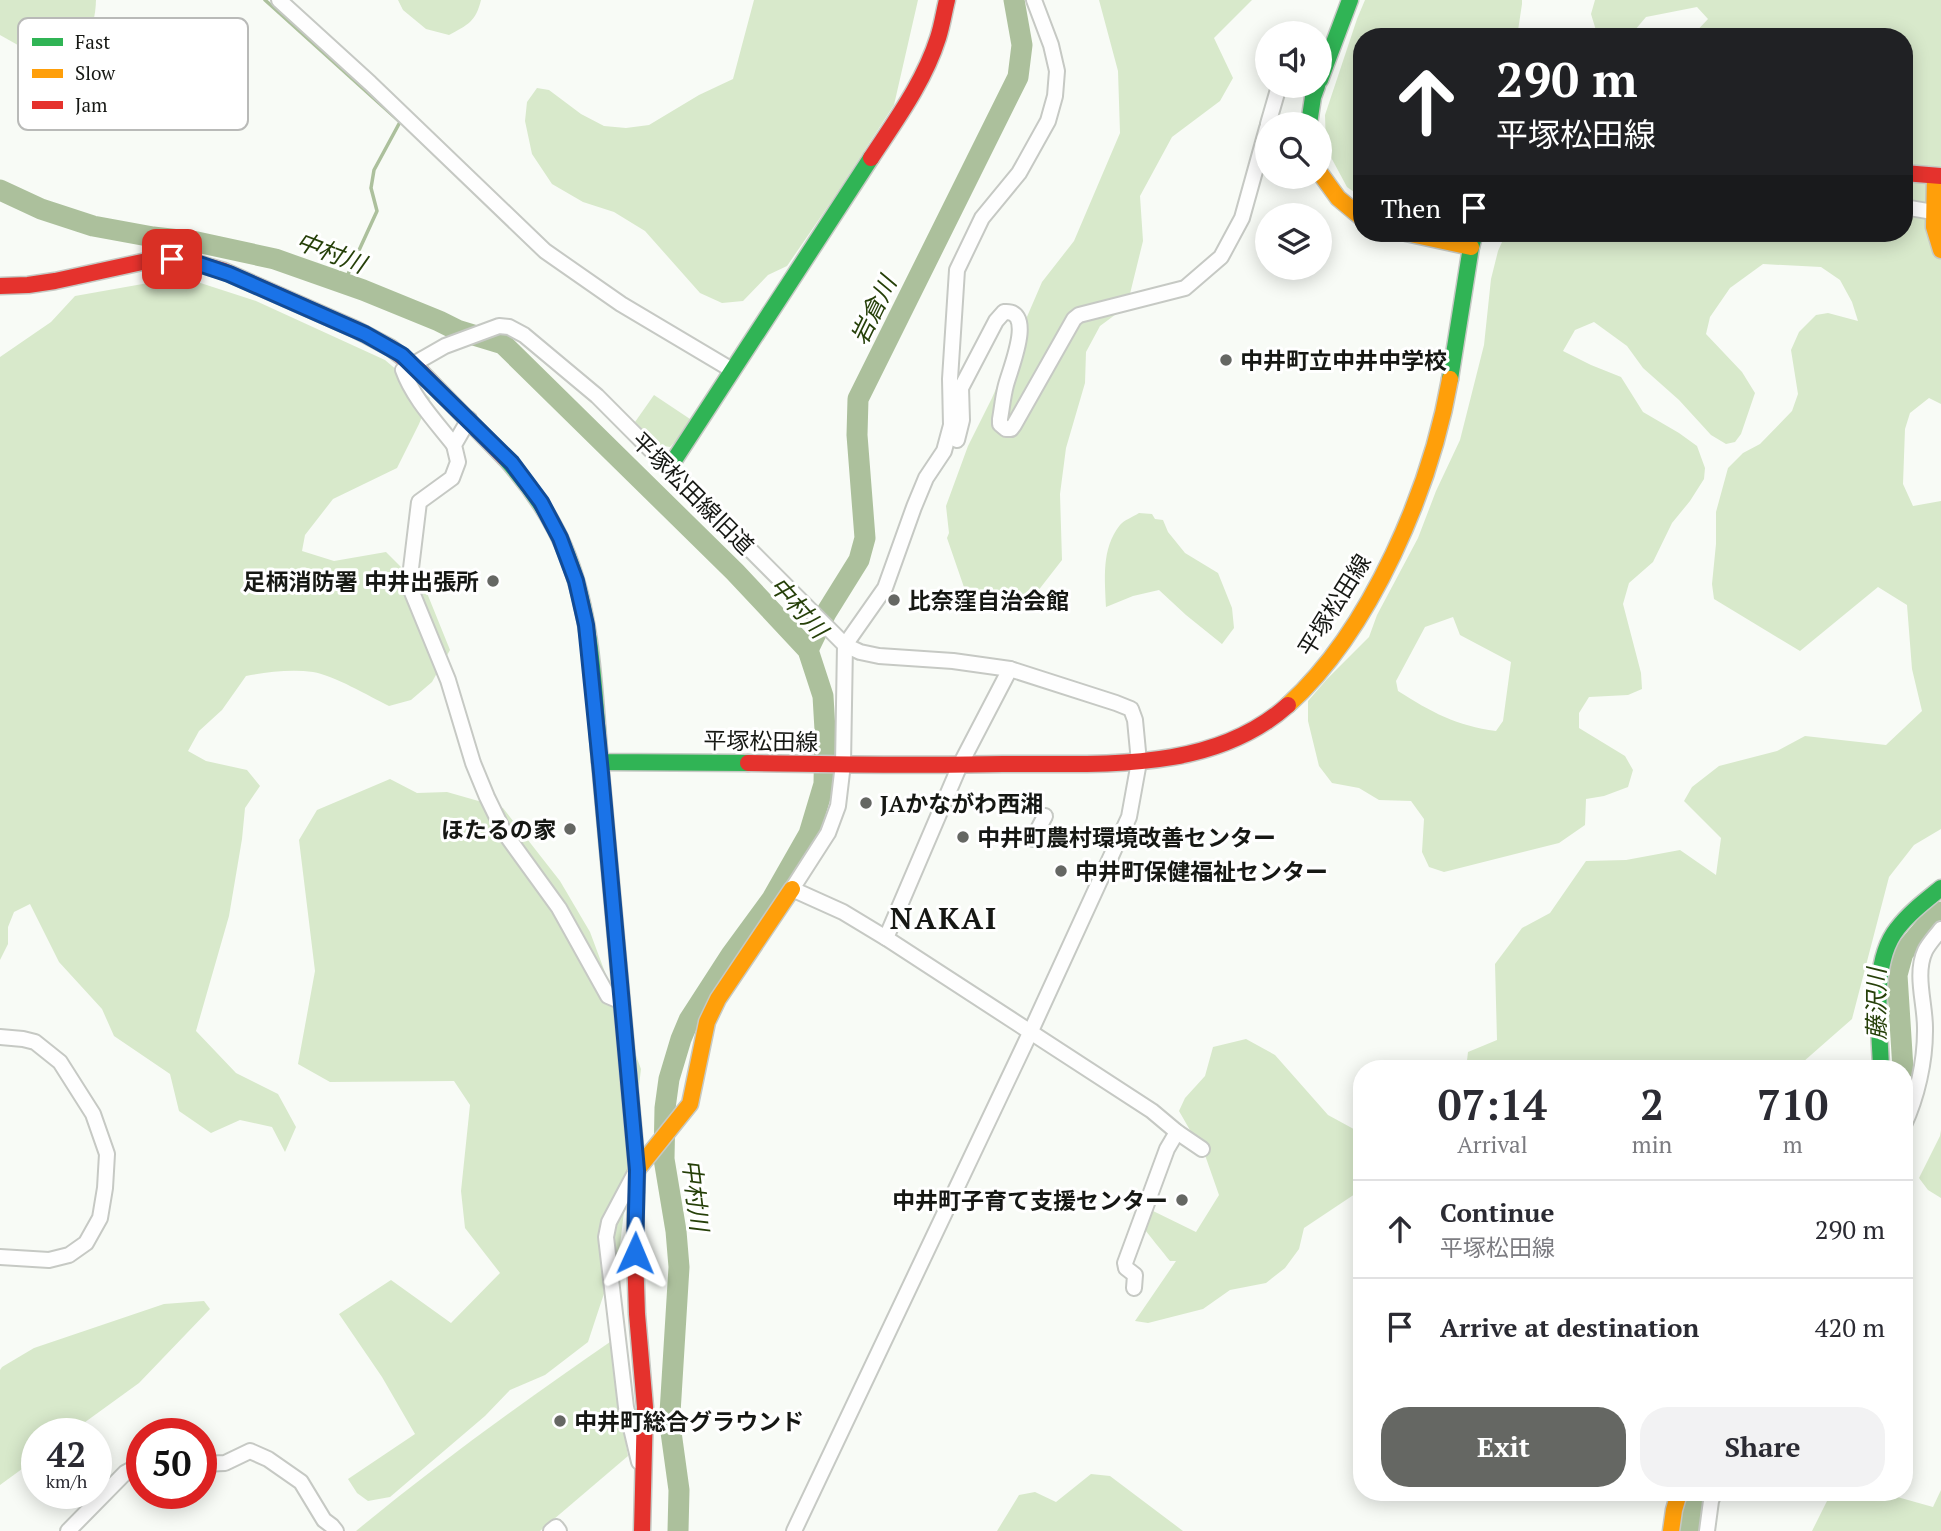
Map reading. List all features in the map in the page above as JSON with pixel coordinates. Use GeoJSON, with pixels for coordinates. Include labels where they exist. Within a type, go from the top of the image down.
{"type":"FeatureCollection","features":[{"type":"Feature","properties":{"kind":"main road"},"geometry":{"type":"LineString","coordinates":[[668,468],[906,106],[937,38],[947,0]]}},
{"type":"Feature","properties":{"kind":"main road"},"geometry":{"type":"LineString","coordinates":[[1332,40],[1350,0]]}},
{"type":"Feature","properties":{"kind":"main road"},"geometry":{"type":"LineString","coordinates":[[1913,174],[1938,176],[1933,212],[1934,228],[1941,250]]}},
{"type":"Feature","properties":{"kind":"main road"},"geometry":{"type":"LineString","coordinates":[[1328,189],[1353,212]]}},
{"type":"Feature","properties":{"kind":"main road","name":"平塚松田線"},"geometry":{"type":"LineString","coordinates":[[600,762],[960,765],[1139,762],[1168,759],[1198,750],[1244,734],[1264,723],[1298,696],[1341,643],[1394,550],[1435,443],[1447,393],[1473,242]]}},
{"type":"Feature","properties":{"kind":"main road"},"geometry":{"type":"LineString","coordinates":[[0,286],[55,282],[149,261],[172,259],[196,263],[229,274],[365,334],[402,355],[512,463],[541,502],[560,538],[576,581],[586,625],[637,1170],[637,1314],[645,1407],[642,1531]]}},
{"type":"Feature","properties":{"kind":"main road"},"geometry":{"type":"LineString","coordinates":[[1881,1060],[1879,984],[1882,956],[1895,931],[1941,887]]}},
{"type":"Feature","properties":{"kind":"main road"},"geometry":{"type":"LineString","coordinates":[[637,1170],[690,1104],[707,1022],[718,999],[792,889]]}},
{"type":"Feature","properties":{"kind":"main road"},"geometry":{"type":"LineString","coordinates":[[1671,1531],[1677,1501]]}},
{"type":"Feature","properties":{"kind":"street"},"geometry":{"type":"LineString","coordinates":[[279,0],[545,251],[621,304],[732,370]]}},
{"type":"Feature","properties":{"kind":"street"},"geometry":{"type":"LineString","coordinates":[[1034,0],[1057,71],[1055,96],[1048,121],[1019,173],[982,218],[957,270],[950,379],[951,425],[944,451],[922,488],[885,588],[845,645],[838,806],[828,833],[792,889],[843,912],[886,938],[1152,1111],[1202,1149]]}},
{"type":"Feature","properties":{"kind":"street"},"geometry":{"type":"LineString","coordinates":[[936,461],[943,464],[948,461],[955,446],[962,420],[961,387],[996,321],[1004,312],[1018,316],[1020,327],[1000,419],[1000,424],[1011,429],[1074,319],[1079,315],[1185,288],[1221,257],[1242,218],[1255,172]]}},
{"type":"Feature","properties":{"kind":"street"},"geometry":{"type":"LineString","coordinates":[[1913,209],[1933,212]]}},
{"type":"Feature","properties":{"kind":"street","name":"平塚松田線旧道"},"geometry":{"type":"LineString","coordinates":[[413,365],[451,344],[491,329],[505,326],[524,335],[597,396],[845,645],[879,656],[953,661],[1010,669],[1116,703],[1131,709],[1135,720],[1139,762]]}},
{"type":"Feature","properties":{"kind":"street"},"geometry":{"type":"LineString","coordinates":[[413,365],[403,370],[407,383],[454,445],[458,462],[452,478],[419,502],[409,585],[448,680],[473,763],[504,832],[559,908],[608,996],[622,1002]]}},
{"type":"Feature","properties":{"kind":"street"},"geometry":{"type":"LineString","coordinates":[[454,445],[469,419]]}},
{"type":"Feature","properties":{"kind":"street"},"geometry":{"type":"LineString","coordinates":[[886,938],[960,765],[1010,669]]}},
{"type":"Feature","properties":{"kind":"street"},"geometry":{"type":"LineString","coordinates":[[793,1531],[1030,1033],[1129,817],[1139,762]]}},
{"type":"Feature","properties":{"kind":"street"},"geometry":{"type":"LineString","coordinates":[[1033,839],[1045,816]]}},
{"type":"Feature","properties":{"kind":"street"},"geometry":{"type":"LineString","coordinates":[[1913,1104],[1926,1030],[1920,980],[1924,952],[1941,929]]}},
{"type":"Feature","properties":{"kind":"street"},"geometry":{"type":"LineString","coordinates":[[0,1037],[36,1042],[60,1062],[93,1114],[107,1154],[106,1188],[100,1218],[86,1243],[69,1255],[49,1260],[0,1256]]}},
{"type":"Feature","properties":{"kind":"street"},"geometry":{"type":"LineString","coordinates":[[1134,1289],[1135,1275],[1126,1268],[1125,1263],[1167,1149],[1177,1132]]}},
{"type":"Feature","properties":{"kind":"street"},"geometry":{"type":"LineString","coordinates":[[637,1170],[609,1222],[606,1237],[626,1407],[644,1484]]}},
{"type":"Feature","properties":{"kind":"street"},"geometry":{"type":"LineString","coordinates":[[626,1407],[632,1402],[636,1378],[643,1373]]}},
{"type":"Feature","properties":{"kind":"street"},"geometry":{"type":"LineString","coordinates":[[217,1463],[225,1463],[250,1451],[268,1459],[301,1482],[324,1520],[336,1531]]}},
{"type":"Feature","properties":{"kind":"street"},"geometry":{"type":"LineString","coordinates":[[68,1531],[126,1472]]}},
{"type":"Feature","properties":{"kind":"street"},"geometry":{"type":"LineString","coordinates":[[1707,1531],[1711,1501]]}},
{"type":"Feature","properties":{"kind":"street"},"geometry":{"type":"LineString","coordinates":[[551,1531],[556,1527],[559,1531]]}},
{"type":"Feature","properties":{"kind":"green space"},"geometry":{"type":"Polygon","coordinates":[[[0,0],[96,0],[94,18],[18,18],[18,45],[0,35],[0,0]]]}},
{"type":"Feature","properties":{"kind":"green space"},"geometry":{"type":"Polygon","coordinates":[[[398,0],[481,0],[477,13],[470,22],[449,35],[426,29],[403,10],[398,0]]]}},
{"type":"Feature","properties":{"kind":"green space"},"geometry":{"type":"Polygon","coordinates":[[[754,0],[918,0],[894,105],[787,266],[768,275],[743,301],[722,303],[700,293],[645,231],[614,212],[583,202],[552,184],[532,154],[525,121],[527,102],[537,88],[549,90],[581,114],[604,126],[626,128],[649,125],[699,95],[733,79],[754,0]]]}},
{"type":"Feature","properties":{"kind":"green space"},"geometry":{"type":"Polygon","coordinates":[[[1099,0],[1252,0],[1214,38],[1233,78],[1220,101],[1172,137],[1140,196],[1143,241],[1127,306],[1100,326],[1086,352],[1085,383],[1066,448],[1060,494],[1062,560],[1027,605],[967,596],[947,538],[949,533],[946,506],[968,446],[992,398],[1042,282],[1074,241],[1120,133],[1118,71],[1099,0]]]}},
{"type":"Feature","properties":{"kind":"green space"},"geometry":{"type":"Polygon","coordinates":[[[1365,0],[1522,0],[1518,28],[1354,28],[1365,0]]]}},
{"type":"Feature","properties":{"kind":"green space"},"geometry":{"type":"Polygon","coordinates":[[[1595,0],[1941,0],[1941,404],[1929,398],[1910,413],[1905,429],[1903,484],[1913,506],[1941,501],[1941,829],[1914,845],[1889,877],[1852,1019],[1805,1060],[1467,1060],[1468,1052],[1497,1040],[1495,964],[1522,928],[1550,913],[1586,861],[1626,860],[1680,850],[1716,875],[1721,838],[1684,801],[1692,787],[1719,766],[1777,751],[1805,736],[1886,745],[1922,711],[1912,669],[1907,605],[1878,587],[1800,651],[1714,599],[1712,584],[1716,512],[1728,468],[1743,453],[1760,444],[1792,411],[1798,394],[1791,350],[1799,332],[1816,315],[1828,313],[1858,321],[1852,302],[1840,280],[1821,267],[1763,264],[1730,288],[1710,317],[1706,334],[1742,372],[1755,393],[1741,434],[1735,442],[1726,444],[1711,435],[1679,400],[1643,368],[1627,346],[1594,322],[1575,330],[1563,351],[1621,377],[1643,412],[1697,446],[1705,468],[1704,479],[1672,523],[1653,562],[1629,583],[1623,604],[1641,673],[1642,689],[1628,695],[1589,697],[1579,713],[1579,728],[1625,756],[1633,770],[1628,787],[1586,799],[1585,825],[1559,843],[1444,872],[1429,867],[1422,852],[1424,819],[1411,801],[1379,800],[1359,788],[1332,783],[1319,766],[1308,721],[1308,701],[1369,637],[1377,615],[1418,538],[1460,440],[1484,345],[1491,279],[1502,242],[1913,242],[1913,28],[1700,28],[1708,19],[1697,7],[1646,17],[1637,28],[1595,28],[1591,14],[1595,0]],[[1453,617],[1425,627],[1396,681],[1398,691],[1445,717],[1469,726],[1496,731],[1503,721],[1511,662],[1460,635],[1453,617]]]}},
{"type":"Feature","properties":{"kind":"green space"},"geometry":{"type":"Polygon","coordinates":[[[1353,31],[1353,191],[1347,187],[1332,159],[1332,112],[1326,112],[1353,31]]]}},
{"type":"Feature","properties":{"kind":"green space"},"geometry":{"type":"Polygon","coordinates":[[[182,277],[256,301],[385,360],[430,398],[397,468],[333,499],[305,535],[302,551],[334,561],[386,552],[427,593],[450,650],[432,682],[411,700],[389,706],[341,681],[313,672],[279,671],[246,676],[222,710],[199,731],[188,751],[206,761],[247,770],[260,786],[245,808],[229,916],[196,1031],[236,1073],[278,1094],[296,1127],[285,1152],[272,1127],[240,1120],[211,1133],[179,1111],[170,1074],[114,1036],[102,1009],[59,962],[30,904],[14,912],[8,927],[8,944],[0,960],[0,357],[51,322],[75,296],[182,277]]]}},
{"type":"Feature","properties":{"kind":"green space"},"geometry":{"type":"Polygon","coordinates":[[[654,395],[690,419],[670,447],[657,445],[635,422],[654,395]]]}},
{"type":"Feature","properties":{"kind":"green space"},"geometry":{"type":"Polygon","coordinates":[[[1139,513],[1152,514],[1155,519],[1163,520],[1168,532],[1185,553],[1218,573],[1232,608],[1234,628],[1222,644],[1159,590],[1133,596],[1106,607],[1106,564],[1110,544],[1120,525],[1139,513]]]}},
{"type":"Feature","properties":{"kind":"green space"},"geometry":{"type":"Polygon","coordinates":[[[390,779],[417,793],[447,792],[503,808],[560,881],[590,932],[641,1069],[620,1245],[588,1342],[545,1375],[510,1390],[485,1416],[390,1497],[368,1501],[357,1493],[348,1479],[415,1434],[382,1377],[339,1314],[391,1280],[451,1323],[500,1273],[465,1228],[461,1191],[470,1105],[454,1081],[330,1082],[298,1064],[315,971],[299,840],[317,810],[390,779]]]}},
{"type":"Feature","properties":{"kind":"green space"},"geometry":{"type":"Polygon","coordinates":[[[1246,1039],[1275,1055],[1328,1115],[1353,1129],[1353,1195],[1304,1228],[1299,1249],[1285,1268],[1266,1283],[1230,1290],[1203,1309],[1148,1323],[1135,1321],[1176,1261],[1170,1261],[1143,1227],[1149,1209],[1196,1232],[1219,1195],[1206,1158],[1179,1111],[1185,1098],[1205,1076],[1213,1047],[1246,1039]]]}},
{"type":"Feature","properties":{"kind":"green space"},"geometry":{"type":"Polygon","coordinates":[[[1941,1130],[1941,1198],[1928,1190],[1919,1178],[1941,1130]]]}},
{"type":"Feature","properties":{"kind":"green space"},"geometry":{"type":"Polygon","coordinates":[[[204,1301],[210,1309],[139,1383],[91,1418],[21,1418],[21,1470],[0,1485],[2,1367],[34,1348],[164,1304],[204,1301]]]}},
{"type":"Feature","properties":{"kind":"green space","name":"中井町総合グラウンド"},"geometry":{"type":"Polygon","coordinates":[[[610,1342],[628,1456],[540,1531],[356,1531],[481,1434],[610,1342]]]}},
{"type":"Feature","properties":{"kind":"green space"},"geometry":{"type":"Polygon","coordinates":[[[1091,1474],[1110,1476],[1183,1531],[997,1531],[1019,1495],[1035,1492],[1056,1502],[1091,1474]]]}},
{"type":"Feature","properties":{"kind":"green space"},"geometry":{"type":"Polygon","coordinates":[[[1941,1490],[1941,1531],[1812,1531],[1827,1501],[1912,1501],[1933,1507],[1941,1490]]]}},
{"type":"Feature","properties":{"kind":"waterway"},"geometry":{"type":"LineString","coordinates":[[265,0],[400,122],[374,170],[371,188],[377,211],[344,283]]}},
{"type":"Feature","properties":{"kind":"waterway","name":"岩倉川"},"geometry":{"type":"LineString","coordinates":[[808,650],[826,613],[859,560],[865,538],[857,435],[858,399],[1018,77],[1022,45],[1014,0]]}},
{"type":"Feature","properties":{"kind":"waterway","name":"中村川"},"geometry":{"type":"LineString","coordinates":[[0,190],[41,209],[93,226],[197,242],[275,259],[363,290],[457,330],[503,344],[735,572],[808,650],[823,696],[825,730],[824,784],[809,834],[772,899],[731,955],[689,1020],[669,1079],[665,1108],[664,1159],[679,1267],[670,1413],[679,1490],[678,1531]]}},
{"type":"Feature","properties":{"kind":"waterway","name":"藤沢川"},"geometry":{"type":"LineString","coordinates":[[1902,1060],[1897,975],[1903,953],[1941,912]]}},
{"type":"Feature","properties":{"kind":"waterway","name":"藤沢川"},"geometry":{"type":"LineString","coordinates":[[1689,1531],[1695,1501]]}},
{"type":"Feature","properties":{"kind":"traffic: fast"},"geometry":{"type":"LineString","coordinates":[[1332,48],[1350,0]]}},
{"type":"Feature","properties":{"kind":"traffic: fast"},"geometry":{"type":"LineString","coordinates":[[1311,112],[1313,98]]}},
{"type":"Feature","properties":{"kind":"traffic: fast"},"geometry":{"type":"LineString","coordinates":[[669,468],[871,158]]}},
{"type":"Feature","properties":{"kind":"traffic: fast"},"geometry":{"type":"LineString","coordinates":[[1450,379],[1472,242]]}},
{"type":"Feature","properties":{"kind":"traffic: fast"},"geometry":{"type":"LineString","coordinates":[[505,458],[533,492],[549,517],[576,581],[588,632],[600,762],[748,763]]}},
{"type":"Feature","properties":{"kind":"traffic: fast"},"geometry":{"type":"LineString","coordinates":[[1881,1060],[1879,996],[1883,959],[1897,929],[1941,888]]}},
{"type":"Feature","properties":{"kind":"traffic: slow"},"geometry":{"type":"LineString","coordinates":[[1935,176],[1934,227],[1941,250]]}},
{"type":"Feature","properties":{"kind":"traffic: slow"},"geometry":{"type":"LineString","coordinates":[[1332,189],[1353,210]]}},
{"type":"Feature","properties":{"kind":"traffic: slow"},"geometry":{"type":"LineString","coordinates":[[1448,242],[1471,247]]}},
{"type":"Feature","properties":{"kind":"traffic: slow"},"geometry":{"type":"LineString","coordinates":[[1288,705],[1318,674],[1346,638],[1393,555],[1428,465],[1450,379]]}},
{"type":"Feature","properties":{"kind":"traffic: slow"},"geometry":{"type":"LineString","coordinates":[[600,762],[637,1170],[636,1192]]}},
{"type":"Feature","properties":{"kind":"traffic: slow"},"geometry":{"type":"LineString","coordinates":[[637,1170],[690,1104],[707,1022],[718,999],[792,889]]}},
{"type":"Feature","properties":{"kind":"traffic: slow"},"geometry":{"type":"LineString","coordinates":[[1671,1531],[1677,1501]]}},
{"type":"Feature","properties":{"kind":"traffic: jam"},"geometry":{"type":"LineString","coordinates":[[871,158],[925,70],[938,38],[947,0]]}},
{"type":"Feature","properties":{"kind":"traffic: jam"},"geometry":{"type":"LineString","coordinates":[[1913,174],[1941,176]]}},
{"type":"Feature","properties":{"kind":"traffic: jam"},"geometry":{"type":"LineString","coordinates":[[0,286],[55,281],[156,259],[189,261],[224,271],[355,329],[391,348],[420,371],[505,458]]}},
{"type":"Feature","properties":{"kind":"traffic: jam"},"geometry":{"type":"LineString","coordinates":[[748,763],[1077,764],[1153,760],[1189,754],[1224,743],[1258,727],[1288,705]]}},
{"type":"Feature","properties":{"kind":"traffic: jam"},"geometry":{"type":"LineString","coordinates":[[636,1192],[637,1314],[645,1407],[642,1531]]}},
{"type":"Feature","properties":{"kind":"place","name":"中井町立中井中学校"},"geometry":{"type":"Point","coordinates":[1226,360]}},
{"type":"Feature","properties":{"kind":"place","name":"足柄消防署 中井出張所"},"geometry":{"type":"Point","coordinates":[493,581]}},
{"type":"Feature","properties":{"kind":"place","name":"比奈窪自治会館"},"geometry":{"type":"Point","coordinates":[894,600]}},
{"type":"Feature","properties":{"kind":"place","name":"JAかながわ西湘"},"geometry":{"type":"Point","coordinates":[866,803]}},
{"type":"Feature","properties":{"kind":"place","name":"ほたるの家"},"geometry":{"type":"Point","coordinates":[570,829]}},
{"type":"Feature","properties":{"kind":"place","name":"中井町農村環境改善センター"},"geometry":{"type":"Point","coordinates":[963,837]}},
{"type":"Feature","properties":{"kind":"place","name":"中井町保健福祉センター"},"geometry":{"type":"Point","coordinates":[1061,871]}},
{"type":"Feature","properties":{"kind":"place","name":"中井町子育て支援センター"},"geometry":{"type":"Point","coordinates":[1182,1200]}},
{"type":"Feature","properties":{"kind":"place","name":"中井町総合グラウンド"},"geometry":{"type":"Point","coordinates":[560,1421]}},
{"type":"Feature","properties":{"kind":"district","name":"NAKAI"},"geometry":{"type":"Point","coordinates":[944,918]}},
{"type":"Feature","properties":{"kind":"route"},"geometry":{"type":"LineString","coordinates":[[172,259],[196,263],[229,274],[365,334],[402,355],[512,463],[541,502],[560,538],[576,581],[586,625],[637,1170],[635,1253]]}}]}
